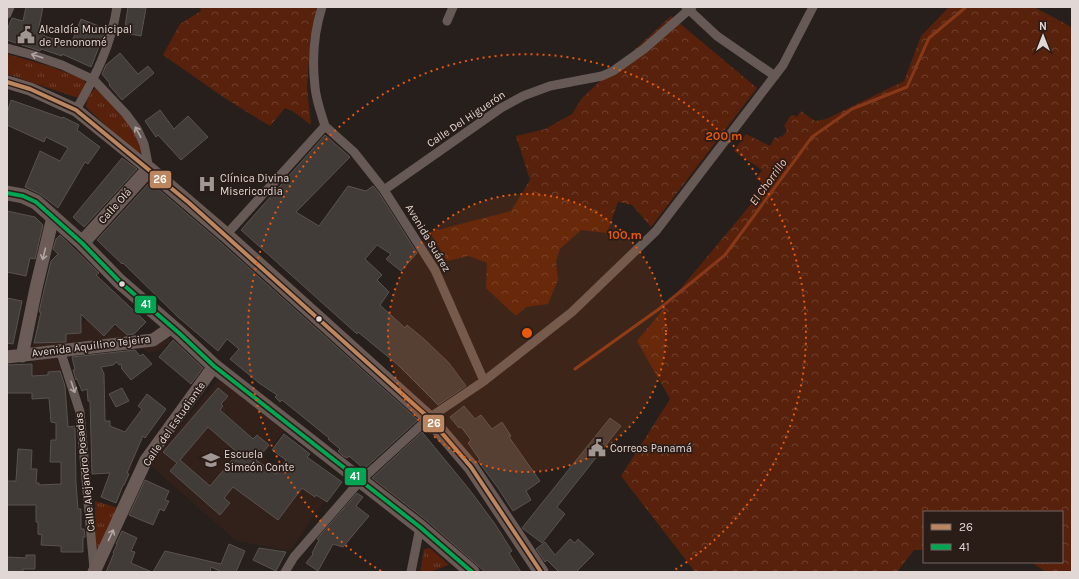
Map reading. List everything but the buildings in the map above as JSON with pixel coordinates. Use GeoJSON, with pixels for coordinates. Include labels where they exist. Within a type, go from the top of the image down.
{"type":"FeatureCollection","features":[{"type":"Feature","properties":{"kind":"main road"},"geometry":{"type":"LineString","coordinates":[[149,169],[226,235],[429,418],[471,467],[541,572]]}},
{"type":"Feature","properties":{"kind":"main road","name":"Calle Olá"},"geometry":{"type":"LineString","coordinates":[[82,242],[149,169]]}},
{"type":"Feature","properties":{"kind":"main road"},"geometry":{"type":"LineString","coordinates":[[7,193],[23,196],[36,202],[82,242],[119,281],[214,366],[420,527],[472,572]]}},
{"type":"Feature","properties":{"kind":"street"},"geometry":{"type":"LineString","coordinates":[[7,14],[10,7]]}},
{"type":"Feature","properties":{"kind":"street"},"geometry":{"type":"LineString","coordinates":[[76,110],[94,80],[106,51],[115,20],[117,7]]}},
{"type":"Feature","properties":{"kind":"street"},"geometry":{"type":"LineString","coordinates":[[226,235],[325,126],[315,88],[315,46],[317,21],[322,7]]}},
{"type":"Feature","properties":{"kind":"street"},"geometry":{"type":"LineString","coordinates":[[447,21],[453,7]]}},
{"type":"Feature","properties":{"kind":"street"},"geometry":{"type":"LineString","coordinates":[[285,572],[294,557],[360,481],[429,418],[484,380],[572,312],[656,231],[783,65],[813,7]]}},
{"type":"Feature","properties":{"kind":"street"},"geometry":{"type":"LineString","coordinates":[[689,8],[717,36],[775,76]]}},
{"type":"Feature","properties":{"kind":"street","name":"Calle Del Higuerón"},"geometry":{"type":"LineString","coordinates":[[384,190],[501,108],[524,96],[550,86],[602,76],[613,71],[644,49],[689,8]]}},
{"type":"Feature","properties":{"kind":"street"},"geometry":{"type":"LineString","coordinates":[[7,48],[62,64],[94,80],[126,114],[137,129],[144,144],[149,169]]}},
{"type":"Feature","properties":{"kind":"street"},"geometry":{"type":"LineString","coordinates":[[7,82],[30,89],[76,110],[149,169]]}},
{"type":"Feature","properties":{"kind":"street","name":"Avenida Suárez"},"geometry":{"type":"LineString","coordinates":[[325,126],[354,152],[384,190],[435,270],[484,380]]}},
{"type":"Feature","properties":{"kind":"street"},"geometry":{"type":"LineString","coordinates":[[22,356],[53,216]]}},
{"type":"Feature","properties":{"kind":"street","name":"Avenida Aquilino Tejeira"},"geometry":{"type":"LineString","coordinates":[[7,357],[153,340],[172,327]]}},
{"type":"Feature","properties":{"kind":"street","name":"Calle Alejandro Posadas"},"geometry":{"type":"LineString","coordinates":[[60,350],[80,412],[94,571]]}},
{"type":"Feature","properties":{"kind":"street","name":"Calle del Estudiante"},"geometry":{"type":"LineString","coordinates":[[94,571],[146,460],[214,366]]}},
{"type":"Feature","properties":{"kind":"street"},"geometry":{"type":"LineString","coordinates":[[411,572],[420,527]]}},
{"type":"Feature","properties":{"kind":"shaded area"},"geometry":{"type":"Polygon","coordinates":[[[86,319],[105,337],[115,326],[130,339],[148,336],[158,327],[171,340],[161,350],[148,353],[139,345],[61,356],[64,370],[33,375],[33,343],[66,342],[66,334],[82,333],[82,324],[86,319]]]}},
{"type":"Feature","properties":{"kind":"shaded area","name":"Escuela Simeón Conte"},"geometry":{"type":"Polygon","coordinates":[[[220,377],[284,431],[263,456],[324,502],[290,551],[236,541],[150,465],[220,377]]]}},
{"type":"Feature","properties":{"kind":"green space"},"geometry":{"type":"Polygon","coordinates":[[[200,7],[317,7],[310,41],[307,88],[311,125],[294,112],[285,108],[270,126],[226,99],[163,55],[180,24],[201,11],[200,7]]]}},
{"type":"Feature","properties":{"kind":"green space"},"geometry":{"type":"Polygon","coordinates":[[[949,7],[1034,7],[1072,28],[1072,572],[1046,572],[1032,563],[1063,563],[1063,511],[923,511],[923,550],[914,550],[897,572],[695,572],[621,476],[670,399],[637,341],[766,186],[756,179],[762,170],[734,151],[746,134],[770,146],[775,137],[778,139],[780,136],[782,137],[787,130],[784,126],[790,116],[793,115],[797,117],[801,111],[815,121],[826,119],[904,81],[921,36],[949,7]]]}},
{"type":"Feature","properties":{"kind":"green space"},"geometry":{"type":"Polygon","coordinates":[[[671,16],[757,88],[651,227],[632,205],[618,202],[607,233],[581,230],[560,249],[556,261],[558,280],[548,304],[526,307],[516,316],[486,288],[487,263],[469,256],[447,261],[430,232],[511,211],[530,180],[516,136],[545,129],[572,114],[582,98],[671,16]]]}},
{"type":"Feature","properties":{"kind":"green space"},"geometry":{"type":"Polygon","coordinates":[[[7,54],[49,66],[83,79],[86,84],[79,98],[7,74],[7,54]]]}},
{"type":"Feature","properties":{"kind":"green space"},"geometry":{"type":"Polygon","coordinates":[[[96,88],[135,130],[142,151],[140,153],[132,150],[86,107],[89,96],[96,88]]]}},
{"type":"Feature","properties":{"kind":"green space"},"geometry":{"type":"Polygon","coordinates":[[[95,501],[119,508],[95,564],[95,501]]]}},
{"type":"Feature","properties":{"kind":"green space"},"geometry":{"type":"Polygon","coordinates":[[[430,548],[449,565],[429,572],[420,572],[424,549],[430,548]]]}},
{"type":"Feature","properties":{"kind":"waterway","name":"El Chorrillo"},"geometry":{"type":"LineString","coordinates":[[575,369],[659,309],[725,255],[812,137],[852,109],[907,87],[929,38],[966,7]]}},
{"type":"Feature","properties":{"kind":"transit line","name":"26"},"geometry":{"type":"LineString","coordinates":[[7,82],[30,89],[76,110],[188,202],[429,418],[471,467],[541,572]]}},
{"type":"Feature","properties":{"kind":"transit line","name":"41"},"geometry":{"type":"LineString","coordinates":[[7,193],[23,196],[36,202],[82,243],[119,281],[179,333],[214,366],[420,527],[472,572]]}},
{"type":"Feature","properties":{"kind":"place","name":"Alcaldía Municipal de Penonomé"},"geometry":{"type":"Point","coordinates":[26,35]}},
{"type":"Feature","properties":{"kind":"place","name":"Clínica Divina Misericordia"},"geometry":{"type":"Point","coordinates":[207,184]}},
{"type":"Feature","properties":{"kind":"place","name":"Correos Panamá"},"geometry":{"type":"Point","coordinates":[597,448]}},
{"type":"Feature","properties":{"kind":"place","name":"Escuela Simeón Conte"},"geometry":{"type":"Point","coordinates":[211,460]}}]}
